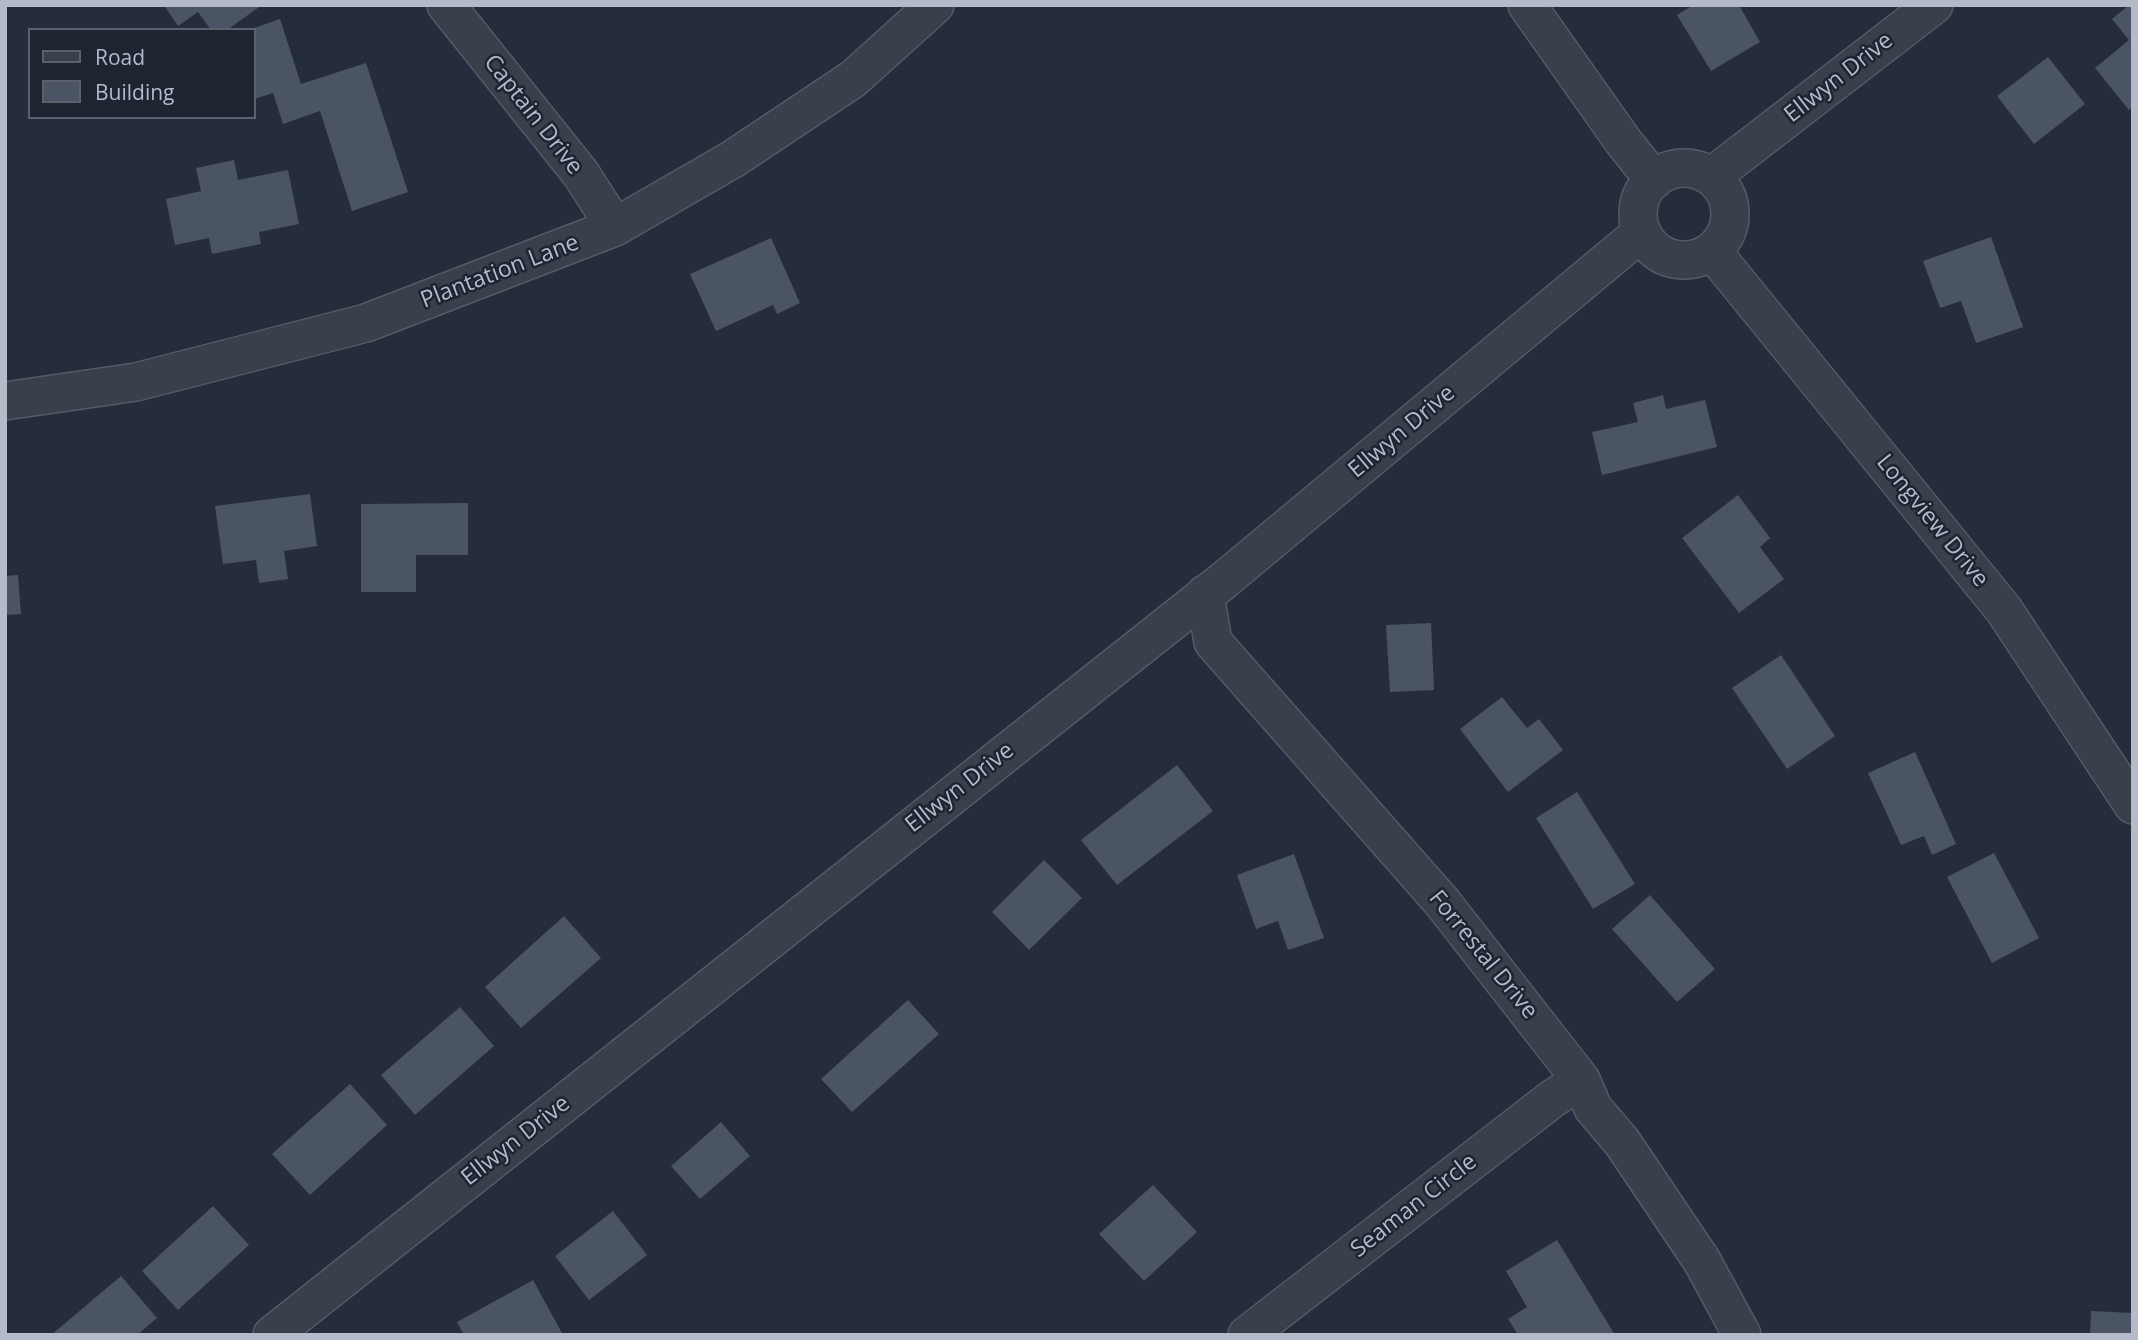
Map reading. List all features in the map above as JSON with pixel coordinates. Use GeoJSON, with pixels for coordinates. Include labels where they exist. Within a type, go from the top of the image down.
{"type":"FeatureCollection","features":[{"type":"Feature","properties":{"kind":"street","name":"Captain Drive"},"geometry":{"type":"LineString","coordinates":[[446,5],[582,174],[615,227]]}},
{"type":"Feature","properties":{"kind":"street","name":"Plantation Lane"},"geometry":{"type":"LineString","coordinates":[[5,401],[136,382],[366,323],[615,227],[733,159],[853,79],[935,5]]}},
{"type":"Feature","properties":{"kind":"street"},"geometry":{"type":"LineString","coordinates":[[1527,5],[1623,141],[1654,180]]}},
{"type":"Feature","properties":{"kind":"street","name":"Ellwyn Drive"},"geometry":{"type":"LineString","coordinates":[[1711,177],[1934,5]]}},
{"type":"Feature","properties":{"kind":"street"},"geometry":{"type":"LineString","coordinates":[[1684,168],[1698,170],[1711,177],[1722,188],[1729,201],[1727,232],[1712,251],[1693,260],[1678,260],[1663,255],[1651,246],[1642,232],[1639,203],[1646,189],[1668,171],[1684,168]]}},
{"type":"Feature","properties":{"kind":"street","name":"Ellwyn Drive"},"geometry":{"type":"LineString","coordinates":[[272,1335],[1205,594],[1642,232]]}},
{"type":"Feature","properties":{"kind":"street","name":"Longview Drive"},"geometry":{"type":"LineString","coordinates":[[1712,251],[2004,610],[2133,805]]}},
{"type":"Feature","properties":{"kind":"street","name":"Forrestal Drive"},"geometry":{"type":"LineString","coordinates":[[1205,594],[1213,642],[1442,902],[1581,1080],[1593,1108],[1622,1142],[1702,1261],[1742,1335]]}},
{"type":"Feature","properties":{"kind":"street","name":"Seaman Circle"},"geometry":{"type":"LineString","coordinates":[[1247,1335],[1552,1099],[1581,1080]]}},
{"type":"Feature","properties":{"kind":"building"},"geometry":{"type":"Polygon","coordinates":[[[164,5],[262,5],[230,28],[210,28],[198,12],[178,26],[164,5]]]}},
{"type":"Feature","properties":{"kind":"building"},"geometry":{"type":"Polygon","coordinates":[[[1693,5],[1739,5],[1760,42],[1711,71],[1677,15],[1693,5]]]}},
{"type":"Feature","properties":{"kind":"building"},"geometry":{"type":"Polygon","coordinates":[[[2129,5],[2133,5],[2133,107],[2129,110],[2095,68],[2129,40],[2112,19],[2129,5]]]}},
{"type":"Feature","properties":{"kind":"building"},"geometry":{"type":"Polygon","coordinates":[[[280,19],[301,84],[366,63],[408,192],[352,211],[320,111],[283,124],[273,93],[256,98],[254,28],[280,19]]]}},
{"type":"Feature","properties":{"kind":"building"},"geometry":{"type":"Polygon","coordinates":[[[2048,57],[2085,104],[2034,144],[1997,96],[2048,57]]]}},
{"type":"Feature","properties":{"kind":"building"},"geometry":{"type":"Polygon","coordinates":[[[234,160],[238,180],[288,170],[299,224],[259,232],[261,244],[212,254],[209,238],[175,245],[166,199],[201,191],[196,168],[234,160]]]}},
{"type":"Feature","properties":{"kind":"building"},"geometry":{"type":"Polygon","coordinates":[[[1991,237],[2023,327],[1976,343],[1961,301],[1940,308],[1923,261],[1991,237]]]}},
{"type":"Feature","properties":{"kind":"building"},"geometry":{"type":"Polygon","coordinates":[[[771,238],[800,303],[777,314],[773,305],[716,331],[690,274],[771,238]]]}},
{"type":"Feature","properties":{"kind":"building"},"geometry":{"type":"Polygon","coordinates":[[[1663,395],[1666,409],[1705,400],[1717,447],[1602,475],[1592,432],[1638,422],[1633,403],[1663,395]]]}},
{"type":"Feature","properties":{"kind":"building"},"geometry":{"type":"Polygon","coordinates":[[[310,494],[317,546],[284,551],[288,579],[259,583],[256,560],[223,564],[215,506],[310,494]]]}},
{"type":"Feature","properties":{"kind":"building"},"geometry":{"type":"Polygon","coordinates":[[[1738,495],[1770,538],[1760,547],[1784,579],[1739,613],[1682,538],[1738,495]]]}},
{"type":"Feature","properties":{"kind":"building"},"geometry":{"type":"Polygon","coordinates":[[[468,503],[468,555],[416,555],[416,592],[361,592],[361,504],[468,503]]]}},
{"type":"Feature","properties":{"kind":"building"},"geometry":{"type":"Polygon","coordinates":[[[18,575],[21,614],[5,615],[5,576],[18,575]]]}},
{"type":"Feature","properties":{"kind":"building"},"geometry":{"type":"Polygon","coordinates":[[[1431,623],[1434,690],[1390,692],[1386,625],[1431,623]]]}},
{"type":"Feature","properties":{"kind":"building"},"geometry":{"type":"Polygon","coordinates":[[[1781,655],[1835,736],[1787,769],[1732,688],[1781,655]]]}},
{"type":"Feature","properties":{"kind":"building"},"geometry":{"type":"Polygon","coordinates":[[[1502,697],[1527,728],[1539,719],[1563,750],[1508,792],[1460,729],[1502,697]]]}},
{"type":"Feature","properties":{"kind":"building"},"geometry":{"type":"Polygon","coordinates":[[[1915,752],[1956,844],[1932,855],[1924,836],[1901,845],[1868,773],[1915,752]]]}},
{"type":"Feature","properties":{"kind":"building"},"geometry":{"type":"Polygon","coordinates":[[[1177,765],[1213,811],[1117,885],[1081,840],[1177,765]]]}},
{"type":"Feature","properties":{"kind":"building"},"geometry":{"type":"Polygon","coordinates":[[[1577,792],[1635,884],[1593,909],[1536,818],[1577,792]]]}},
{"type":"Feature","properties":{"kind":"building"},"geometry":{"type":"Polygon","coordinates":[[[1994,853],[2039,938],[1992,963],[1947,877],[1994,853]]]}},
{"type":"Feature","properties":{"kind":"building"},"geometry":{"type":"Polygon","coordinates":[[[1294,854],[1324,938],[1288,950],[1278,921],[1256,929],[1237,875],[1294,854]]]}},
{"type":"Feature","properties":{"kind":"building"},"geometry":{"type":"Polygon","coordinates":[[[1044,860],[1082,898],[1029,950],[992,912],[1044,860]]]}},
{"type":"Feature","properties":{"kind":"building"},"geometry":{"type":"Polygon","coordinates":[[[1650,895],[1715,969],[1677,1002],[1612,929],[1650,895]]]}},
{"type":"Feature","properties":{"kind":"building"},"geometry":{"type":"Polygon","coordinates":[[[564,916],[601,958],[521,1028],[485,987],[564,916]]]}},
{"type":"Feature","properties":{"kind":"building"},"geometry":{"type":"Polygon","coordinates":[[[908,1000],[939,1034],[852,1112],[821,1079],[908,1000]]]}},
{"type":"Feature","properties":{"kind":"building"},"geometry":{"type":"Polygon","coordinates":[[[460,1007],[494,1046],[415,1115],[381,1075],[460,1007]]]}},
{"type":"Feature","properties":{"kind":"building"},"geometry":{"type":"Polygon","coordinates":[[[350,1084],[387,1125],[310,1195],[272,1154],[350,1084]]]}},
{"type":"Feature","properties":{"kind":"building"},"geometry":{"type":"Polygon","coordinates":[[[721,1122],[750,1156],[700,1199],[671,1166],[721,1122]]]}},
{"type":"Feature","properties":{"kind":"building"},"geometry":{"type":"Polygon","coordinates":[[[1153,1185],[1197,1232],[1144,1281],[1099,1234],[1153,1185]]]}},
{"type":"Feature","properties":{"kind":"building"},"geometry":{"type":"Polygon","coordinates":[[[213,1206],[249,1245],[178,1310],[142,1271],[213,1206]]]}},
{"type":"Feature","properties":{"kind":"building"},"geometry":{"type":"Polygon","coordinates":[[[613,1211],[647,1255],[589,1300],[555,1256],[613,1211]]]}},
{"type":"Feature","properties":{"kind":"building"},"geometry":{"type":"Polygon","coordinates":[[[1557,1240],[1615,1335],[1518,1335],[1508,1319],[1527,1307],[1506,1271],[1557,1240]]]}},
{"type":"Feature","properties":{"kind":"building"},"geometry":{"type":"Polygon","coordinates":[[[121,1276],[157,1318],[137,1335],[51,1335],[121,1276]]]}},
{"type":"Feature","properties":{"kind":"building"},"geometry":{"type":"Polygon","coordinates":[[[533,1280],[563,1335],[464,1335],[457,1322],[533,1280]]]}},
{"type":"Feature","properties":{"kind":"building"},"geometry":{"type":"Polygon","coordinates":[[[2091,1311],[2133,1313],[2133,1335],[2090,1335],[2091,1311]]]}}]}
